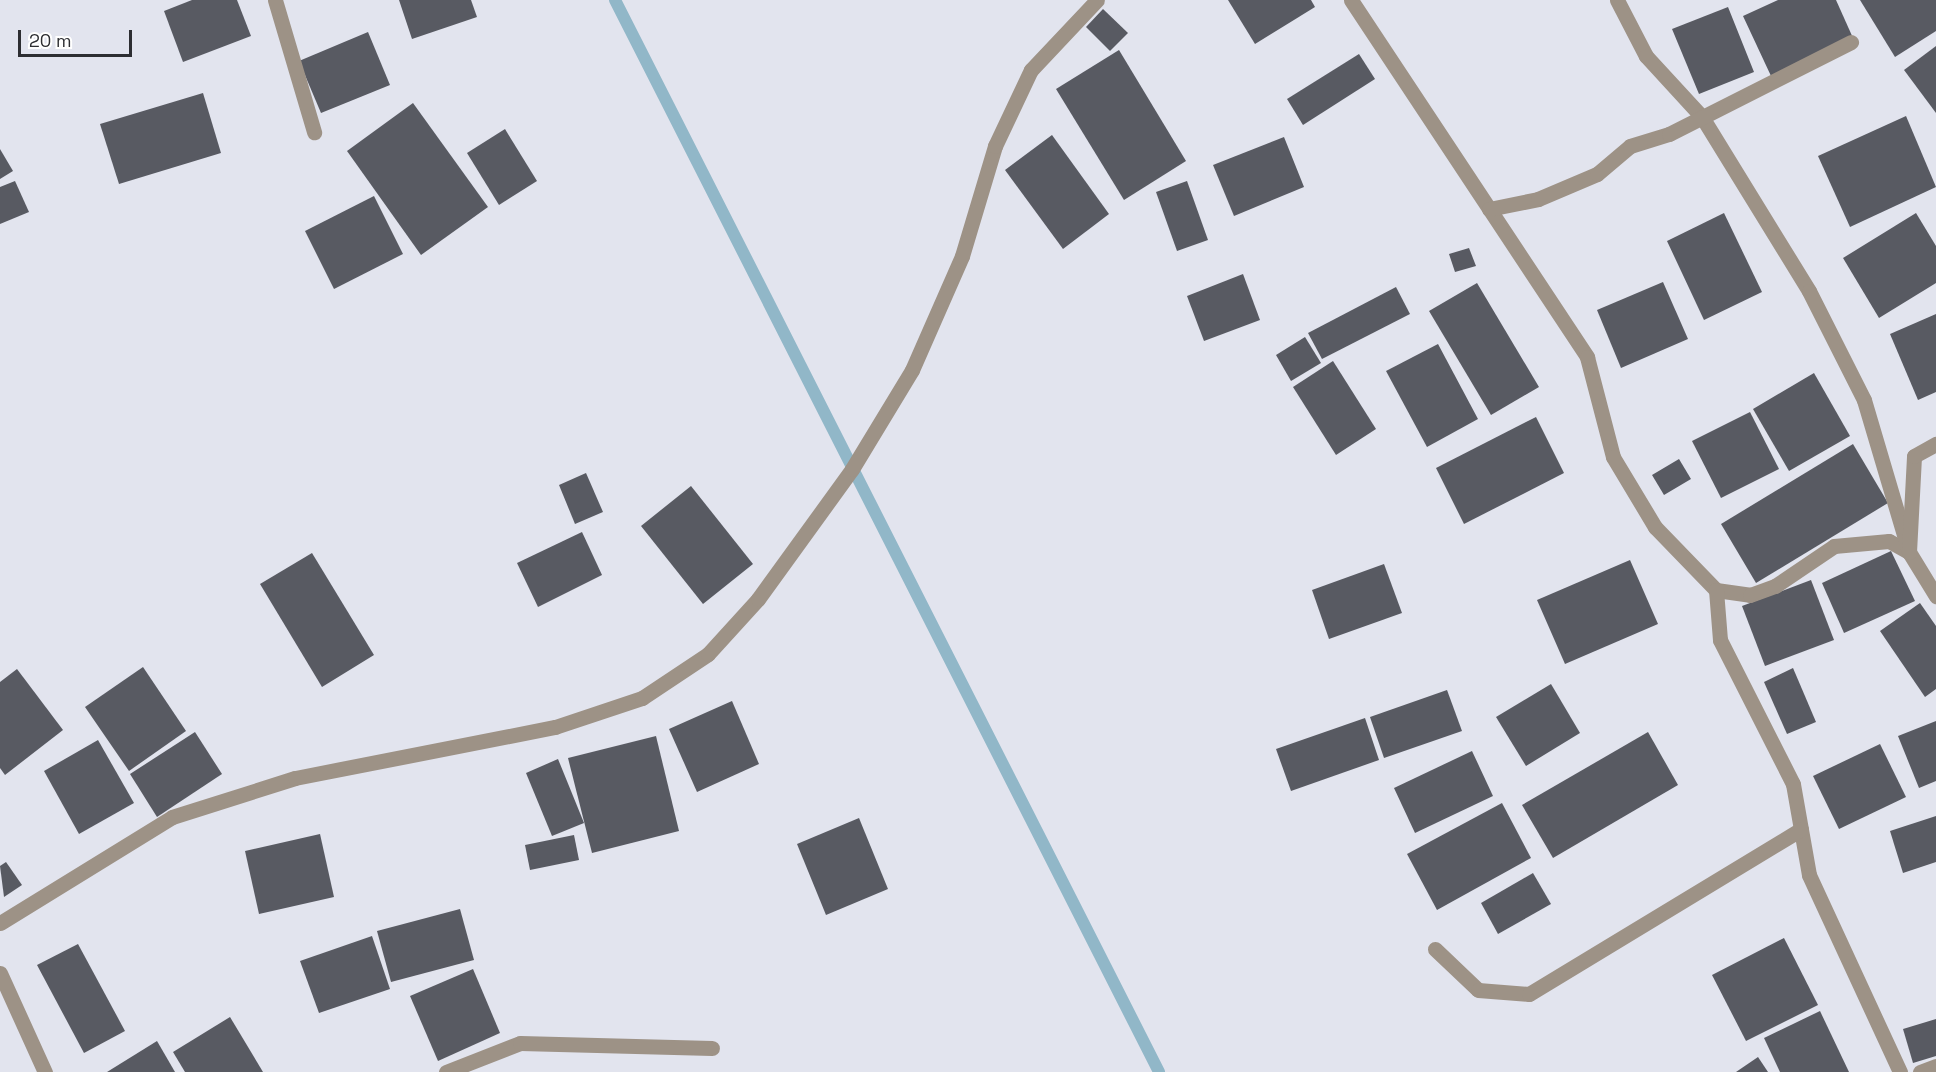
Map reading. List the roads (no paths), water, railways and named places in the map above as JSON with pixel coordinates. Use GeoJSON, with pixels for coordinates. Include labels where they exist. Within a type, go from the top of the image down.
{"type":"FeatureCollection","features":[{"type":"Feature","properties":{"kind":"street"},"geometry":{"type":"LineString","coordinates":[[275,0],[314,132]]}},
{"type":"Feature","properties":{"kind":"street"},"geometry":{"type":"LineString","coordinates":[[0,923],[172,817],[295,778],[555,727],[642,698],[708,654],[758,599],[852,469],[912,370],[962,256],[995,146],[1031,70],[1097,0]]}},
{"type":"Feature","properties":{"kind":"street"},"geometry":{"type":"LineString","coordinates":[[1351,0],[1587,357],[1612,457],[1655,527],[1716,590],[1750,594],[1774,586],[1834,546],[1889,541],[1909,552]]}},
{"type":"Feature","properties":{"kind":"street"},"geometry":{"type":"LineString","coordinates":[[1617,0],[1646,56],[1702,117],[1809,291],[1864,400],[1909,552],[1936,596]]}},
{"type":"Feature","properties":{"kind":"street"},"geometry":{"type":"LineString","coordinates":[[1489,209],[1538,199],[1597,174],[1630,146],[1702,117],[1851,42]]}},
{"type":"Feature","properties":{"kind":"street"},"geometry":{"type":"LineString","coordinates":[[1909,552],[1914,456],[1936,444]]}},
{"type":"Feature","properties":{"kind":"street"},"geometry":{"type":"LineString","coordinates":[[1716,590],[1720,640],[1793,784],[1809,875],[1899,1072]]}},
{"type":"Feature","properties":{"kind":"street"},"geometry":{"type":"LineString","coordinates":[[1435,949],[1478,990],[1529,994],[1801,829]]}},
{"type":"Feature","properties":{"kind":"street"},"geometry":{"type":"LineString","coordinates":[[0,973],[45,1072]]}},
{"type":"Feature","properties":{"kind":"street"},"geometry":{"type":"LineString","coordinates":[[447,1072],[520,1043],[712,1048]]}},
{"type":"Feature","properties":{"kind":"street"},"geometry":{"type":"LineString","coordinates":[[1920,1072],[1936,1066]]}},
{"type":"Feature","properties":{"kind":"waterway"},"geometry":{"type":"LineString","coordinates":[[615,0],[1159,1072]]}}]}
